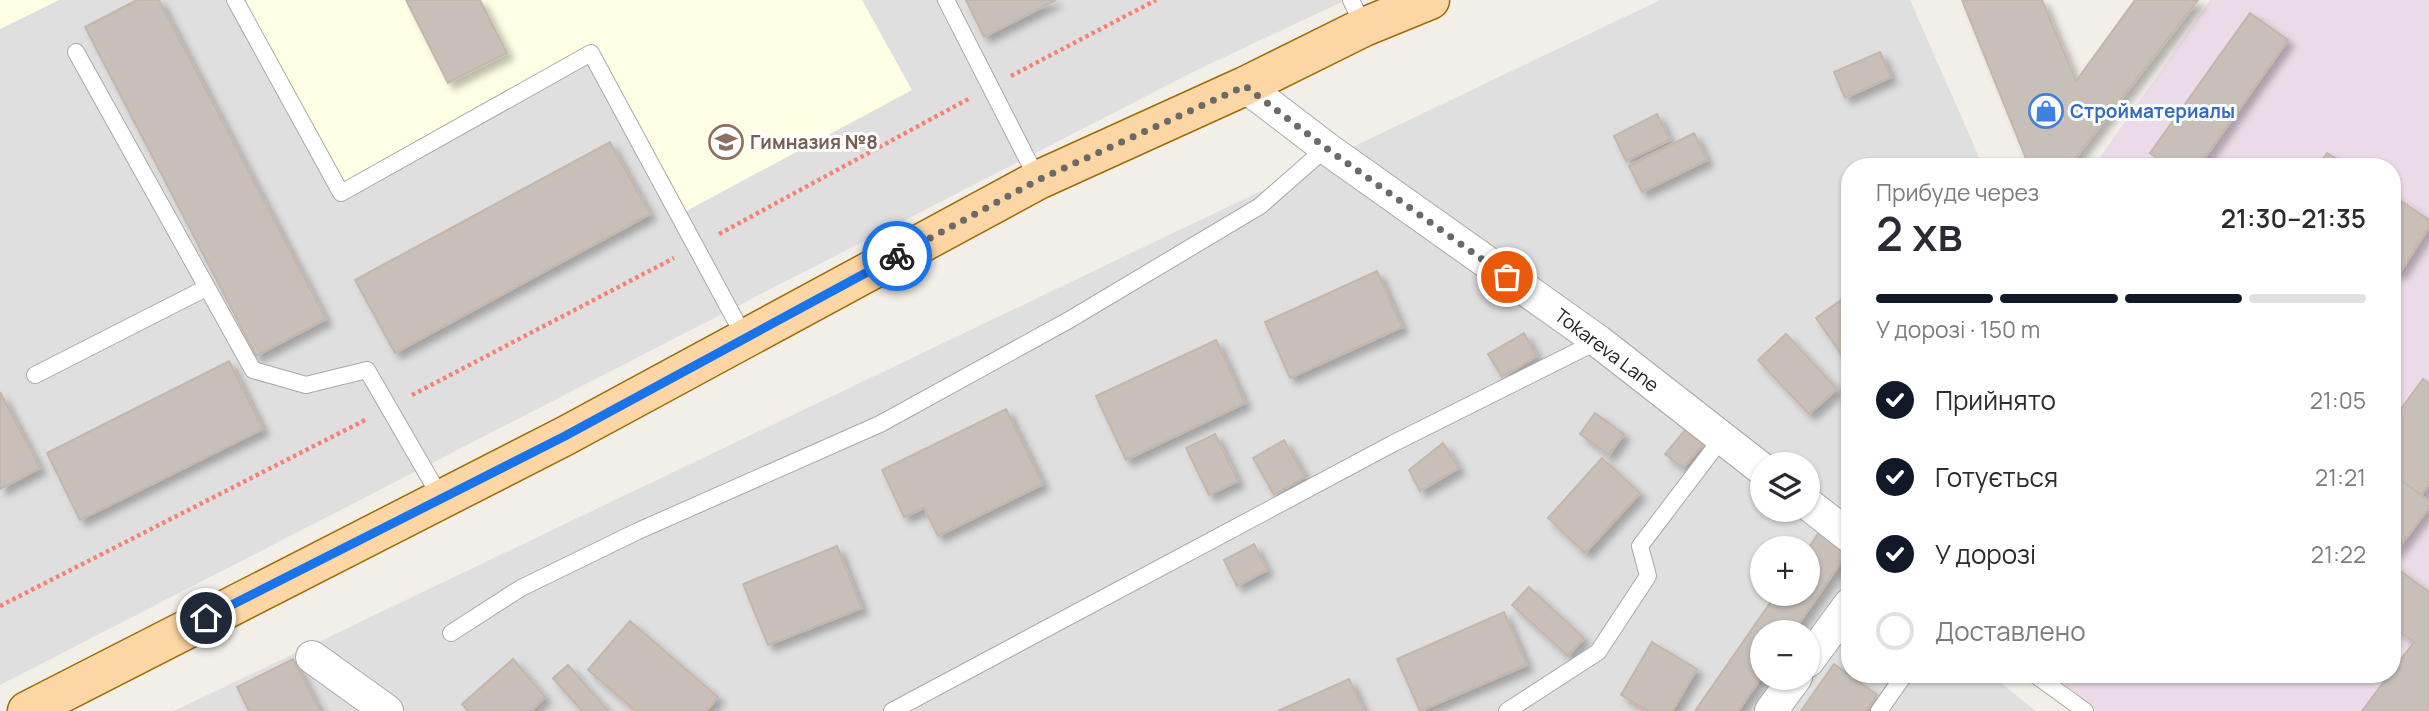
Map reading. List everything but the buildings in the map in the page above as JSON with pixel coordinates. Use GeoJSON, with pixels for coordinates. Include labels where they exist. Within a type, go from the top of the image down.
{"type":"FeatureCollection","features":[{"type":"Feature","properties":{"kind":"main road"},"geometry":{"type":"LineString","coordinates":[[27,711],[441,498],[1038,180],[1245,86],[1358,13],[1430,0]]}},
{"type":"Feature","properties":{"kind":"street","name":"Tokareva Lane"},"geometry":{"type":"LineString","coordinates":[[1245,86],[1326,148],[1598,341],[1750,460]]}},
{"type":"Feature","properties":{"kind":"street"},"geometry":{"type":"LineString","coordinates":[[1820,513],[1841,530]]}},
{"type":"Feature","properties":{"kind":"street"},"geometry":{"type":"LineString","coordinates":[[1820,645],[1841,616]]}},
{"type":"Feature","properties":{"kind":"street"},"geometry":{"type":"LineString","coordinates":[[312,657],[387,711]]}},
{"type":"Feature","properties":{"kind":"street"},"geometry":{"type":"LineString","coordinates":[[1771,711],[1786,690]]}},
{"type":"Feature","properties":{"kind":"lane"},"geometry":{"type":"LineString","coordinates":[[235,0],[341,193],[591,52],[745,338]]}},
{"type":"Feature","properties":{"kind":"lane"},"geometry":{"type":"LineString","coordinates":[[946,0],[1038,180]]}},
{"type":"Feature","properties":{"kind":"lane"},"geometry":{"type":"LineString","coordinates":[[76,52],[253,370],[306,385],[367,370],[441,498]]}},
{"type":"Feature","properties":{"kind":"lane"},"geometry":{"type":"LineString","coordinates":[[450,632],[521,588],[638,531],[880,424],[1033,340],[1260,206],[1326,148]]}},
{"type":"Feature","properties":{"kind":"lane"},"geometry":{"type":"LineString","coordinates":[[35,375],[206,288]]}},
{"type":"Feature","properties":{"kind":"lane"},"geometry":{"type":"LineString","coordinates":[[892,711],[1392,444],[1598,341]]}},
{"type":"Feature","properties":{"kind":"lane"},"geometry":{"type":"LineString","coordinates":[[1507,711],[1598,652],[1648,576],[1640,546],[1722,438]]}},
{"type":"Feature","properties":{"kind":"lane"},"geometry":{"type":"LineString","coordinates":[[1879,711],[1899,683]]}},
{"type":"Feature","properties":{"kind":"lane"},"geometry":{"type":"LineString","coordinates":[[2046,683],[2085,711]]}},
{"type":"Feature","properties":{"kind":"path"},"geometry":{"type":"LineString","coordinates":[[0,607],[389,408],[1156,0]]}},
{"type":"Feature","properties":{"kind":"shaded area"},"geometry":{"type":"Polygon","coordinates":[[[0,0],[1346,0],[1197,70],[0,685],[0,0]]]}},
{"type":"Feature","properties":{"kind":"shaded area"},"geometry":{"type":"Polygon","coordinates":[[[0,0],[59,0],[0,29],[0,0]]]}},
{"type":"Feature","properties":{"kind":"shaded area","name":"Гимназия №8"},"geometry":{"type":"Polygon","coordinates":[[[235,0],[862,0],[912,90],[675,217],[591,53],[341,193],[235,0]]]}},
{"type":"Feature","properties":{"kind":"shaded area"},"geometry":{"type":"Polygon","coordinates":[[[1660,0],[1910,0],[1979,158],[1841,158],[1841,683],[2001,683],[2036,711],[174,711],[1660,0]]]}},
{"type":"Feature","properties":{"kind":"shaded area"},"geometry":{"type":"Polygon","coordinates":[[[2210,0],[2429,0],[2429,711],[2097,711],[2064,683],[2401,683],[2401,158],[2100,158],[2210,0]]]}},
{"type":"Feature","properties":{"kind":"way so far"},"geometry":{"type":"LineString","coordinates":[[897,256],[1038,180],[1245,86],[1326,148],[1507,277]]}},
{"type":"Feature","properties":{"kind":"place","name":"Стройматериалы"},"geometry":{"type":"Point","coordinates":[2046,111]}},
{"type":"Feature","properties":{"kind":"place","name":"Гимназия №8"},"geometry":{"type":"Point","coordinates":[726,142]}},
{"type":"Feature","properties":{"kind":"route"},"geometry":{"type":"LineString","coordinates":[[206,618],[565,436],[897,256]]}}]}
